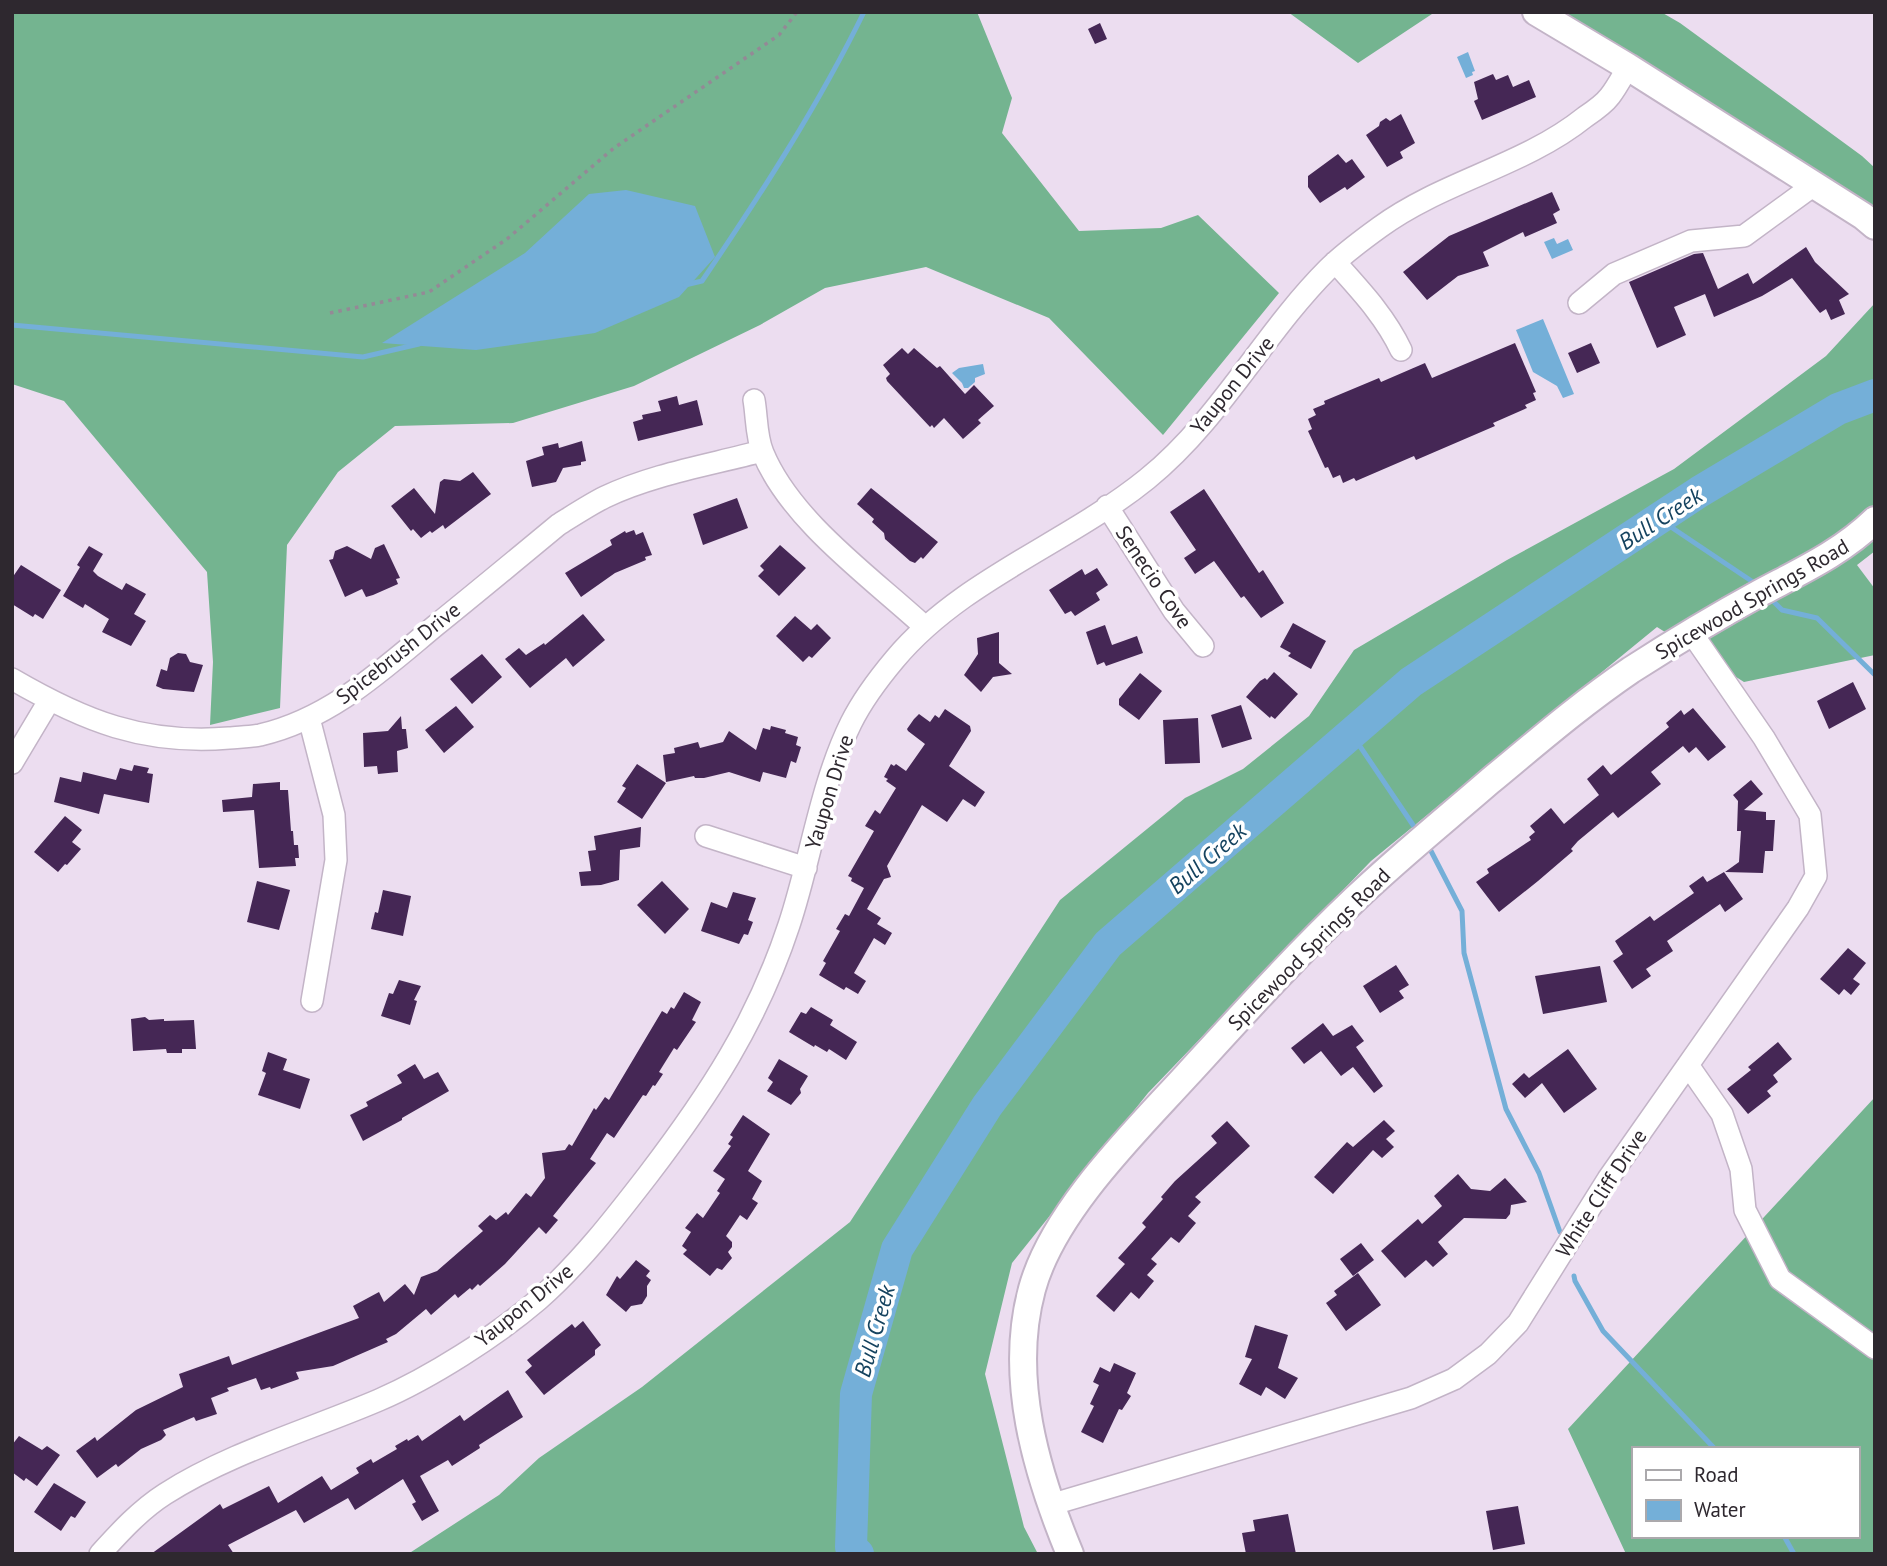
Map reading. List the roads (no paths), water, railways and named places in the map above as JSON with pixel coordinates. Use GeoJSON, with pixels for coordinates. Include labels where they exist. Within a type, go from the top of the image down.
{"type":"FeatureCollection","features":[{"type":"Feature","properties":{"kind":"main road"},"geometry":{"type":"LineString","coordinates":[[1535,12],[1628,67],[1875,226]]}},
{"type":"Feature","properties":{"kind":"main road","name":"Spicewood Springs Road"},"geometry":{"type":"LineString","coordinates":[[1070,1554],[1050,1505],[1035,1454],[1027,1409],[1024,1343],[1032,1288],[1041,1264],[1065,1220],[1101,1171],[1280,974],[1357,897],[1425,836],[1560,723],[1628,673],[1691,632],[1855,540],[1875,520]]}},
{"type":"Feature","properties":{"kind":"street","name":"Yaupon Drive"},"geometry":{"type":"LineString","coordinates":[[100,1554],[133,1519],[164,1494],[211,1469],[386,1398],[494,1334],[537,1301],[578,1262],[681,1131],[726,1066],[751,1018],[788,929],[832,770],[852,722],[897,656],[925,627],[960,601],[1148,478],[1227,396],[1296,305],[1335,262],[1388,220],[1417,203],[1546,143],[1577,124],[1608,99],[1628,67]]}},
{"type":"Feature","properties":{"kind":"street"},"geometry":{"type":"LineString","coordinates":[[1580,303],[1614,274],[1680,246],[1703,240],[1744,236],[1814,185]]}},
{"type":"Feature","properties":{"kind":"street"},"geometry":{"type":"LineString","coordinates":[[1335,262],[1368,298],[1392,331],[1401,350]]}},
{"type":"Feature","properties":{"kind":"street"},"geometry":{"type":"LineString","coordinates":[[754,400],[762,451],[784,491],[814,527],[925,627]]}},
{"type":"Feature","properties":{"kind":"street","name":"Spicebrush Drive"},"geometry":{"type":"LineString","coordinates":[[12,679],[49,701],[129,732],[175,739],[208,740],[260,735],[309,718],[357,691],[558,525],[607,496],[652,480],[762,451]]}},
{"type":"Feature","properties":{"kind":"street","name":"Senecio Cove"},"geometry":{"type":"LineString","coordinates":[[1107,506],[1174,611],[1203,646]]}},
{"type":"Feature","properties":{"kind":"street","name":"White Cliff Drive"},"geometry":{"type":"LineString","coordinates":[[1050,1505],[1411,1398],[1454,1379],[1488,1354],[1518,1323],[1608,1179],[1798,908],[1816,876],[1810,815],[1764,738],[1691,632]]}},
{"type":"Feature","properties":{"kind":"street"},"geometry":{"type":"LineString","coordinates":[[12,763],[49,701]]}},
{"type":"Feature","properties":{"kind":"street"},"geometry":{"type":"LineString","coordinates":[[309,718],[334,815],[336,860],[312,1001]]}},
{"type":"Feature","properties":{"kind":"street"},"geometry":{"type":"LineString","coordinates":[[706,836],[806,868]]}},
{"type":"Feature","properties":{"kind":"street"},"geometry":{"type":"LineString","coordinates":[[1688,1065],[1721,1114],[1741,1169],[1745,1210],[1780,1279],[1875,1348]]}},
{"type":"Feature","properties":{"kind":"water"},"geometry":{"type":"Polygon","coordinates":[[[1468,52],[1475,71],[1466,78],[1457,57],[1468,52]]]}},
{"type":"Feature","properties":{"kind":"water"},"geometry":{"type":"Polygon","coordinates":[[[626,190],[695,206],[715,257],[679,297],[595,333],[476,350],[382,343],[525,253],[589,194],[626,190]]]}},
{"type":"Feature","properties":{"kind":"water"},"geometry":{"type":"Polygon","coordinates":[[[1554,238],[1557,244],[1568,239],[1573,250],[1552,259],[1544,242],[1554,238]]]}},
{"type":"Feature","properties":{"kind":"water"},"geometry":{"type":"Polygon","coordinates":[[[1543,319],[1574,394],[1563,398],[1557,386],[1533,372],[1516,330],[1543,319]]]}},
{"type":"Feature","properties":{"kind":"water"},"geometry":{"type":"Polygon","coordinates":[[[983,364],[985,374],[975,378],[975,382],[968,388],[964,388],[952,373],[959,368],[983,364]]]}},
{"type":"Feature","properties":{"kind":"waterway"},"geometry":{"type":"LineString","coordinates":[[685,285],[702,281],[746,215],[808,115],[864,12]]}},
{"type":"Feature","properties":{"kind":"waterway"},"geometry":{"type":"LineString","coordinates":[[12,325],[363,357],[419,344]]}},
{"type":"Feature","properties":{"kind":"waterway","name":"Bull Creek"},"geometry":{"type":"LineString","coordinates":[[858,1554],[851,1547],[856,1394],[897,1249],[987,1106],[1108,944],[1411,682],[1699,492],[1838,409],[1875,395]]}},
{"type":"Feature","properties":{"kind":"waterway"},"geometry":{"type":"LineString","coordinates":[[1659,519],[1753,582]]}},
{"type":"Feature","properties":{"kind":"waterway"},"geometry":{"type":"LineString","coordinates":[[1774,602],[1782,610],[1817,618],[1875,675]]}},
{"type":"Feature","properties":{"kind":"waterway"},"geometry":{"type":"LineString","coordinates":[[1351,733],[1413,825]]}},
{"type":"Feature","properties":{"kind":"waterway"},"geometry":{"type":"LineString","coordinates":[[1431,851],[1462,911],[1464,953],[1506,1109],[1539,1173],[1560,1232]]}},
{"type":"Feature","properties":{"kind":"waterway"},"geometry":{"type":"LineString","coordinates":[[1574,1276],[1603,1331],[1713,1447]]}},
{"type":"Feature","properties":{"kind":"waterway"},"geometry":{"type":"LineString","coordinates":[[1785,1538],[1794,1554]]}}]}
